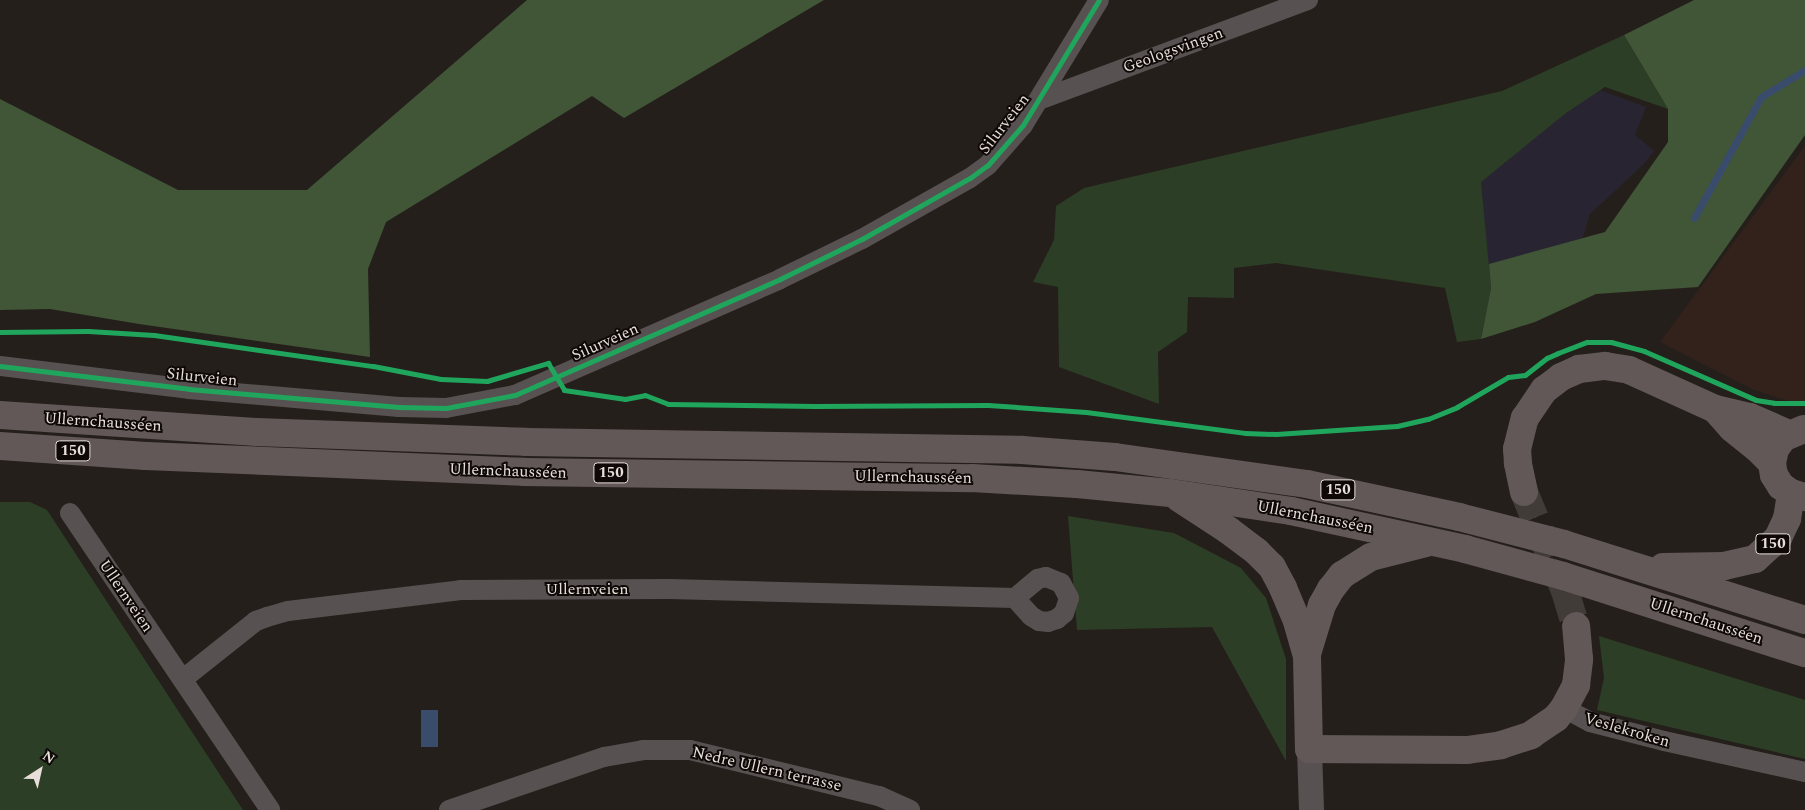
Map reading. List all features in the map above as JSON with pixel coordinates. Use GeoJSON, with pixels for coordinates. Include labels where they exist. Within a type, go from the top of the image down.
{"type":"FeatureCollection","features":[{"type":"Feature","properties":{"kind":"highway"},"geometry":{"type":"LineString","coordinates":[[1524,492],[1517,449],[1520,430],[1537,399],[1553,383],[1570,373],[1595,366],[1629,370],[1715,409],[1750,416],[1797,431]]}},
{"type":"Feature","properties":{"kind":"highway"},"geometry":{"type":"LineString","coordinates":[[1715,409],[1732,428],[1772,463]]}},
{"type":"Feature","properties":{"kind":"highway","name":"Ullernchausséen"},"geometry":{"type":"LineString","coordinates":[[0,416],[257,432],[516,441],[972,448],[1069,452],[1171,463],[1307,484],[1468,519],[1639,567],[1805,620]]}},
{"type":"Feature","properties":{"kind":"highway"},"geometry":{"type":"LineString","coordinates":[[1797,431],[1778,443],[1772,463],[1774,475],[1781,486],[1798,495]]}},
{"type":"Feature","properties":{"kind":"highway","name":"Ullernchausséen"},"geometry":{"type":"LineString","coordinates":[[0,446],[146,456],[524,472],[972,478],[1086,485],[1172,493],[1291,511],[1433,541],[1563,576],[1805,653]]}},
{"type":"Feature","properties":{"kind":"highway"},"geometry":{"type":"LineString","coordinates":[[0,462],[146,456]]}},
{"type":"Feature","properties":{"kind":"highway","name":"150"},"geometry":{"type":"LineString","coordinates":[[1172,493],[1244,542],[1272,567],[1296,618],[1306,656],[1310,749]]}},
{"type":"Feature","properties":{"kind":"highway","name":"150"},"geometry":{"type":"LineString","coordinates":[[1639,567],[1724,566],[1755,559],[1771,547],[1780,534],[1798,495]]}},
{"type":"Feature","properties":{"kind":"highway","name":"150"},"geometry":{"type":"LineString","coordinates":[[1306,656],[1322,605],[1331,588],[1342,575],[1371,557],[1433,541]]}},
{"type":"Feature","properties":{"kind":"highway"},"geometry":{"type":"LineString","coordinates":[[1564,708],[1576,686],[1579,673],[1579,644],[1576,626]]}},
{"type":"Feature","properties":{"kind":"highway","name":"Veslekroken"},"geometry":{"type":"LineString","coordinates":[[1310,749],[1432,752],[1484,749],[1531,736],[1556,718],[1564,708]]}},
{"type":"Feature","properties":{"kind":"street","name":"Silurveien"},"geometry":{"type":"LineString","coordinates":[[0,366],[189,389],[379,405],[446,408],[500,399],[542,384],[780,279],[905,216],[970,178],[988,165],[1023,125],[1099,0]]}},
{"type":"Feature","properties":{"kind":"street","name":"Geologsvingen"},"geometry":{"type":"LineString","coordinates":[[1039,100],[1308,0]]}},
{"type":"Feature","properties":{"kind":"street","name":"Ullernveien"},"geometry":{"type":"LineString","coordinates":[[70,513],[270,810]]}},
{"type":"Feature","properties":{"kind":"street","name":"Ullernveien"},"geometry":{"type":"LineString","coordinates":[[183,679],[256,621],[267,617],[288,611],[461,590],[670,589],[1015,598]]}},
{"type":"Feature","properties":{"kind":"street","name":"Veslekroken"},"geometry":{"type":"LineString","coordinates":[[1564,708],[1590,722],[1655,739],[1805,772]]}},
{"type":"Feature","properties":{"kind":"street"},"geometry":{"type":"LineString","coordinates":[[1310,749],[1311,810]]}},
{"type":"Feature","properties":{"kind":"street","name":"Nedre Ullern terrasse"},"geometry":{"type":"LineString","coordinates":[[450,810],[604,757],[643,750],[690,750],[879,796],[910,810]]}},
{"type":"Feature","properties":{"kind":"shaded area"},"geometry":{"type":"Polygon","coordinates":[[[1589,86],[1646,107],[1635,135],[1654,151],[1643,165],[1590,214],[1578,253],[1470,323],[1481,128],[1589,86]]]}},
{"type":"Feature","properties":{"kind":"shaded area"},"geometry":{"type":"Polygon","coordinates":[[[1805,146],[1805,407],[1752,389],[1660,342],[1805,146]]]}},
{"type":"Feature","properties":{"kind":"green space"},"geometry":{"type":"Polygon","coordinates":[[[527,0],[824,0],[624,118],[592,96],[386,222],[368,269],[370,357],[139,324],[50,309],[0,310],[0,99],[178,190],[307,190],[527,0]]]}},
{"type":"Feature","properties":{"kind":"green space"},"geometry":{"type":"Polygon","coordinates":[[[1694,0],[1805,0],[1805,135],[1698,287],[1596,294],[1535,322],[1481,339],[1491,288],[1489,264],[1605,232],[1668,142],[1668,109],[1624,35],[1694,0]]]}},
{"type":"Feature","properties":{"kind":"green space"},"geometry":{"type":"Polygon","coordinates":[[[1624,35],[1668,109],[1605,87],[1566,113],[1481,182],[1491,288],[1481,339],[1457,342],[1445,288],[1276,263],[1234,268],[1234,298],[1188,297],[1187,332],[1158,352],[1159,404],[1059,367],[1058,287],[1033,282],[1054,240],[1056,206],[1084,188],[1502,91],[1624,35]]]}},
{"type":"Feature","properties":{"kind":"green space"},"geometry":{"type":"Polygon","coordinates":[[[0,502],[30,502],[47,510],[243,810],[0,810],[0,502]]]}},
{"type":"Feature","properties":{"kind":"green space"},"geometry":{"type":"Polygon","coordinates":[[[1068,516],[1174,533],[1241,568],[1266,598],[1286,659],[1286,761],[1212,627],[1077,630],[1068,516]]]}},
{"type":"Feature","properties":{"kind":"green space"},"geometry":{"type":"Polygon","coordinates":[[[1599,636],[1805,700],[1805,759],[1597,710],[1604,678],[1599,636]]]}},
{"type":"Feature","properties":{"kind":"water"},"geometry":{"type":"Polygon","coordinates":[[[421,710],[438,710],[438,747],[421,747],[421,710]]]}},
{"type":"Feature","properties":{"kind":"waterway"},"geometry":{"type":"LineString","coordinates":[[1694,218],[1761,97],[1805,70]]}},
{"type":"Feature","properties":{"kind":"tunnel"},"geometry":{"type":"LineString","coordinates":[[1524,492],[1565,591],[1576,626]]}},
{"type":"Feature","properties":{"kind":"cycle path"},"geometry":{"type":"LineString","coordinates":[[0,366],[189,389],[399,407],[446,408],[515,395],[780,279],[862,239],[970,178],[988,165],[1023,125],[1099,0]]}},
{"type":"Feature","properties":{"kind":"cycle path"},"geometry":{"type":"LineString","coordinates":[[0,332],[88,331],[154,335],[373,366],[441,379],[487,381],[548,363],[564,390],[625,399],[645,395],[668,404],[815,406],[988,405],[1086,412],[1245,433],[1276,434],[1397,426],[1428,419],[1457,407],[1508,377],[1525,375],[1547,358],[1558,353],[1587,342],[1611,342],[1644,351],[1756,400],[1774,403],[1805,403]]}}]}
